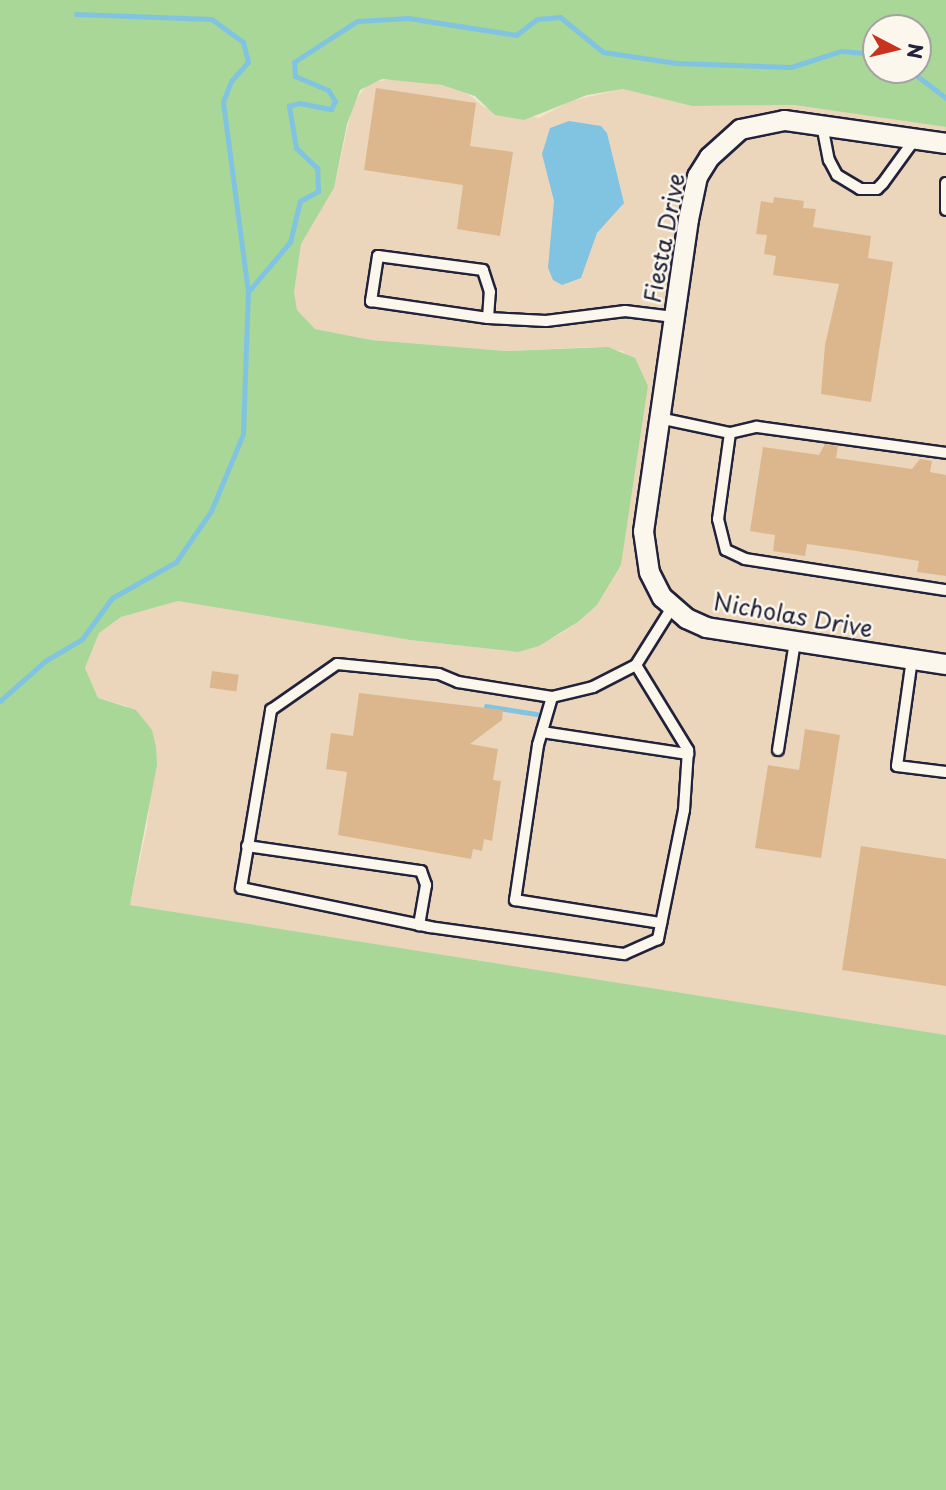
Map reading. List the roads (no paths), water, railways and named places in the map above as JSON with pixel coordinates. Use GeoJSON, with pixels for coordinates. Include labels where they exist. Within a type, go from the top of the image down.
{"type":"FeatureCollection","features":[{"type":"Feature","properties":{"kind":"street","name":"Fiesta Drive"},"geometry":{"type":"LineString","coordinates":[[666,370],[692,197],[709,157],[740,129],[762,123],[821,125],[946,143]]}},
{"type":"Feature","properties":{"kind":"street","name":"Nicholas Drive"},"geometry":{"type":"LineString","coordinates":[[666,370],[645,512],[644,552],[658,590],[673,606],[706,627],[946,664]]}},
{"type":"Feature","properties":{"kind":"lane"},"geometry":{"type":"LineString","coordinates":[[821,125],[829,160],[837,175],[860,189],[877,189],[916,139]]}},
{"type":"Feature","properties":{"kind":"lane"},"geometry":{"type":"LineString","coordinates":[[946,183],[946,210]]}},
{"type":"Feature","properties":{"kind":"lane"},"geometry":{"type":"LineString","coordinates":[[488,318],[490,292],[483,270],[378,256],[371,301],[488,318],[546,321],[625,312],[674,317]]}},
{"type":"Feature","properties":{"kind":"lane"},"geometry":{"type":"LineString","coordinates":[[659,418],[730,433],[757,427],[946,453]]}},
{"type":"Feature","properties":{"kind":"lane"},"geometry":{"type":"LineString","coordinates":[[730,433],[718,519],[726,550],[745,559],[946,590]]}},
{"type":"Feature","properties":{"kind":"lane"},"geometry":{"type":"LineString","coordinates":[[636,665],[688,754],[684,810],[658,939],[624,954],[419,925],[241,888],[271,710],[337,664],[439,674],[458,682],[552,697],[593,687],[636,665],[673,606]]}},
{"type":"Feature","properties":{"kind":"lane"},"geometry":{"type":"LineString","coordinates":[[778,750],[795,642]]}},
{"type":"Feature","properties":{"kind":"lane"},"geometry":{"type":"LineString","coordinates":[[912,659],[897,766],[946,772]]}},
{"type":"Feature","properties":{"kind":"lane"},"geometry":{"type":"LineString","coordinates":[[552,697],[542,732],[515,900],[661,922]]}},
{"type":"Feature","properties":{"kind":"lane"},"geometry":{"type":"LineString","coordinates":[[542,732],[688,754]]}},
{"type":"Feature","properties":{"kind":"lane"},"geometry":{"type":"LineString","coordinates":[[247,846],[421,871],[426,885],[419,925]]}},
{"type":"Feature","properties":{"kind":"water"},"geometry":{"type":"Polygon","coordinates":[[[569,121],[601,126],[607,133],[624,203],[597,233],[581,278],[562,285],[553,280],[548,268],[554,201],[542,154],[550,128],[569,121]]]}},
{"type":"Feature","properties":{"kind":"waterway"},"geometry":{"type":"LineString","coordinates":[[0,701],[45,661],[82,639],[112,598],[176,562],[211,511],[243,434],[248,292],[223,102],[231,81],[248,62],[243,42],[211,19],[76,14]]}},
{"type":"Feature","properties":{"kind":"waterway"},"geometry":{"type":"LineString","coordinates":[[248,292],[290,242],[300,201],[318,191],[317,168],[296,148],[289,106],[299,103],[331,109],[335,101],[328,90],[295,76],[294,62],[357,21],[408,18],[516,35],[537,19],[560,17],[603,52],[676,63],[791,67],[841,51],[862,53]]}},
{"type":"Feature","properties":{"kind":"waterway"},"geometry":{"type":"LineString","coordinates":[[928,84],[946,98]]}},
{"type":"Feature","properties":{"kind":"waterway"},"geometry":{"type":"LineString","coordinates":[[486,706],[536,714]]}}]}
